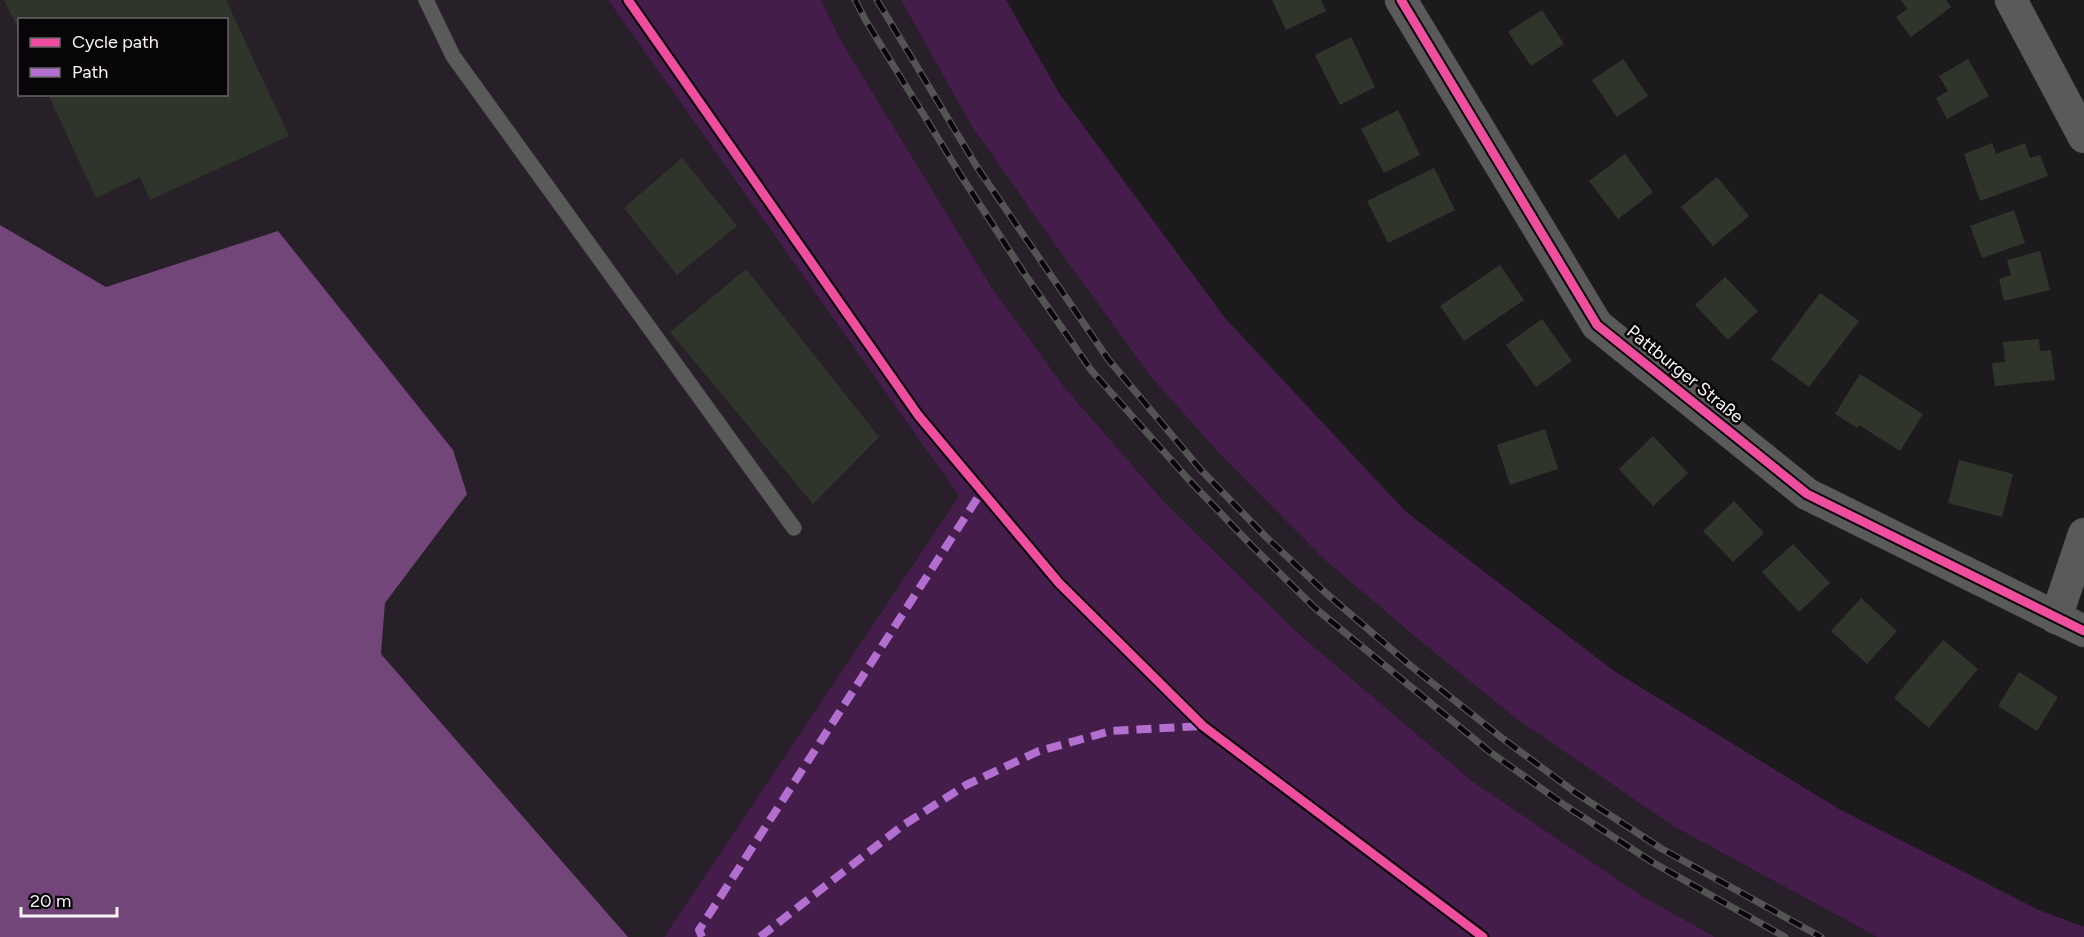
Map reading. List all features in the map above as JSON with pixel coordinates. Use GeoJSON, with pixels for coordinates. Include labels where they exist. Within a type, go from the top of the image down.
{"type":"FeatureCollection","features":[{"type":"Feature","properties":{"kind":"street","name":"Pattburger Straße"},"geometry":{"type":"LineString","coordinates":[[1401,0],[1596,325],[1807,494],[2084,631]]}},
{"type":"Feature","properties":{"kind":"street"},"geometry":{"type":"LineString","coordinates":[[2011,0],[2084,137]]}},
{"type":"Feature","properties":{"kind":"street"},"geometry":{"type":"LineString","coordinates":[[2056,618],[2084,534]]}},
{"type":"Feature","properties":{"kind":"lane"},"geometry":{"type":"LineString","coordinates":[[426,0],[453,56],[794,528]]}},
{"type":"Feature","properties":{"kind":"shaded area"},"geometry":{"type":"Polygon","coordinates":[[[0,0],[608,0],[959,496],[664,937],[628,937],[381,654],[385,603],[467,494],[278,232],[106,287],[0,225],[0,0]]]}},
{"type":"Feature","properties":{"kind":"shaded area"},"geometry":{"type":"Polygon","coordinates":[[[608,0],[821,0],[840,39],[992,288],[1065,388],[1167,505],[1300,635],[1472,781],[1642,896],[1715,937],[664,937],[959,496],[608,0]]]}},
{"type":"Feature","properties":{"kind":"shaded area"},"geometry":{"type":"Polygon","coordinates":[[[821,0],[901,0],[971,125],[1054,243],[1675,827],[1877,937],[1715,937],[1642,896],[1472,781],[1300,635],[1167,505],[1065,388],[992,288],[840,39],[821,0]]]}},
{"type":"Feature","properties":{"kind":"shaded area"},"geometry":{"type":"Polygon","coordinates":[[[901,0],[1006,0],[1059,93],[1225,318],[1405,511],[1614,671],[1839,809],[2041,911],[2084,927],[2084,937],[1877,937],[1675,827],[1517,719],[1325,560],[1220,454],[1152,378],[971,125],[901,0]]]}},
{"type":"Feature","properties":{"kind":"shaded area"},"geometry":{"type":"Polygon","coordinates":[[[0,225],[106,287],[278,231],[453,450],[467,494],[385,603],[381,654],[628,937],[0,937],[0,225]]]}},
{"type":"Feature","properties":{"kind":"building"},"geometry":{"type":"Polygon","coordinates":[[[4,0],[226,0],[289,136],[150,200],[140,177],[96,198],[49,96],[228,96],[228,18],[18,18],[18,28],[4,0]]]}},
{"type":"Feature","properties":{"kind":"building"},"geometry":{"type":"Polygon","coordinates":[[[1272,0],[1321,0],[1326,11],[1286,30],[1272,0]]]}},
{"type":"Feature","properties":{"kind":"building"},"geometry":{"type":"Polygon","coordinates":[[[1901,0],[1946,0],[1951,7],[1911,37],[1896,17],[1907,9],[1901,0]]]}},
{"type":"Feature","properties":{"kind":"building"},"geometry":{"type":"Polygon","coordinates":[[[1542,10],[1564,44],[1531,66],[1508,32],[1542,10]]]}},
{"type":"Feature","properties":{"kind":"building"},"geometry":{"type":"Polygon","coordinates":[[[1351,37],[1375,87],[1340,105],[1315,55],[1351,37]]]}},
{"type":"Feature","properties":{"kind":"building"},"geometry":{"type":"Polygon","coordinates":[[[1623,59],[1648,96],[1617,117],[1592,80],[1623,59]]]}},
{"type":"Feature","properties":{"kind":"building"},"geometry":{"type":"Polygon","coordinates":[[[1968,59],[1989,96],[1947,119],[1936,98],[1948,91],[1939,76],[1968,59]]]}},
{"type":"Feature","properties":{"kind":"building"},"geometry":{"type":"Polygon","coordinates":[[[1398,110],[1420,155],[1384,173],[1361,129],[1398,110]]]}},
{"type":"Feature","properties":{"kind":"building"},"geometry":{"type":"Polygon","coordinates":[[[1992,143],[1996,154],[2025,143],[2030,158],[2040,155],[2048,176],[1980,201],[1964,154],[1992,143]]]}},
{"type":"Feature","properties":{"kind":"building"},"geometry":{"type":"Polygon","coordinates":[[[1625,154],[1653,192],[1618,219],[1589,181],[1625,154]]]}},
{"type":"Feature","properties":{"kind":"building"},"geometry":{"type":"Polygon","coordinates":[[[682,158],[737,226],[677,275],[624,208],[682,158]]]}},
{"type":"Feature","properties":{"kind":"building"},"geometry":{"type":"Polygon","coordinates":[[[1434,168],[1455,210],[1388,243],[1367,201],[1434,168]]]}},
{"type":"Feature","properties":{"kind":"building"},"geometry":{"type":"Polygon","coordinates":[[[1717,177],[1749,216],[1713,246],[1681,207],[1717,177]]]}},
{"type":"Feature","properties":{"kind":"building"},"geometry":{"type":"Polygon","coordinates":[[[2014,210],[2025,243],[1982,258],[1970,226],[2014,210]]]}},
{"type":"Feature","properties":{"kind":"building"},"geometry":{"type":"Polygon","coordinates":[[[2040,251],[2050,290],[2004,301],[1999,279],[2011,275],[2007,260],[2040,251]]]}},
{"type":"Feature","properties":{"kind":"building"},"geometry":{"type":"Polygon","coordinates":[[[1500,265],[1524,300],[1464,341],[1440,306],[1500,265]]]}},
{"type":"Feature","properties":{"kind":"building"},"geometry":{"type":"Polygon","coordinates":[[[746,269],[879,437],[813,504],[670,332],[746,269]]]}},
{"type":"Feature","properties":{"kind":"building"},"geometry":{"type":"Polygon","coordinates":[[[1725,277],[1758,311],[1728,340],[1695,305],[1725,277]]]}},
{"type":"Feature","properties":{"kind":"building"},"geometry":{"type":"Polygon","coordinates":[[[1820,293],[1859,321],[1809,387],[1771,359],[1820,293]]]}},
{"type":"Feature","properties":{"kind":"building"},"geometry":{"type":"Polygon","coordinates":[[[1542,319],[1572,361],[1536,387],[1506,345],[1542,319]]]}},
{"type":"Feature","properties":{"kind":"building"},"geometry":{"type":"Polygon","coordinates":[[[2039,339],[2040,351],[2051,350],[2055,380],[1995,386],[1992,363],[2005,362],[2003,342],[2039,339]]]}},
{"type":"Feature","properties":{"kind":"building"},"geometry":{"type":"Polygon","coordinates":[[[1860,374],[1923,414],[1900,451],[1859,425],[1857,428],[1835,414],[1860,374]]]}},
{"type":"Feature","properties":{"kind":"building"},"geometry":{"type":"Polygon","coordinates":[[[1545,429],[1558,469],[1510,485],[1497,445],[1545,429]]]}},
{"type":"Feature","properties":{"kind":"building"},"geometry":{"type":"Polygon","coordinates":[[[1653,436],[1688,473],[1653,506],[1619,469],[1653,436]]]}},
{"type":"Feature","properties":{"kind":"building"},"geometry":{"type":"Polygon","coordinates":[[[1959,460],[2013,474],[2002,517],[1948,503],[1959,460]]]}},
{"type":"Feature","properties":{"kind":"building"},"geometry":{"type":"Polygon","coordinates":[[[1734,501],[1764,533],[1733,562],[1703,531],[1734,501]]]}},
{"type":"Feature","properties":{"kind":"building"},"geometry":{"type":"Polygon","coordinates":[[[1793,544],[1830,583],[1799,612],[1762,572],[1793,544]]]}},
{"type":"Feature","properties":{"kind":"building"},"geometry":{"type":"Polygon","coordinates":[[[1861,598],[1897,631],[1867,664],[1831,631],[1861,598]]]}},
{"type":"Feature","properties":{"kind":"building"},"geometry":{"type":"Polygon","coordinates":[[[1943,640],[1978,669],[1929,728],[1894,698],[1943,640]]]}},
{"type":"Feature","properties":{"kind":"building"},"geometry":{"type":"Polygon","coordinates":[[[2019,672],[2058,697],[2037,731],[1998,706],[2019,672]]]}},
{"type":"Feature","properties":{"kind":"railway"},"geometry":{"type":"LineString","coordinates":[[855,0],[960,174],[1091,370],[1189,480],[1252,546],[1315,608],[1490,752],[1566,806],[1652,862],[1785,937]]}},
{"type":"Feature","properties":{"kind":"railway"},"geometry":{"type":"LineString","coordinates":[[877,0],[977,167],[1108,359],[1201,470],[1265,536],[1327,594],[1411,666],[1576,793],[1662,849],[1821,937]]}},
{"type":"Feature","properties":{"kind":"marked path"},"geometry":{"type":"LineString","coordinates":[[702,937],[699,930],[982,491]]}},
{"type":"Feature","properties":{"kind":"marked path"},"geometry":{"type":"LineString","coordinates":[[760,937],[902,826],[966,785],[1039,751],[1111,731],[1203,726]]}},
{"type":"Feature","properties":{"kind":"cycle path"},"geometry":{"type":"LineString","coordinates":[[628,0],[918,415],[1059,583],[1203,726],[1483,937]]}},
{"type":"Feature","properties":{"kind":"cycle path"},"geometry":{"type":"LineString","coordinates":[[1401,0],[1597,325],[1807,494],[2084,631]]}}]}
